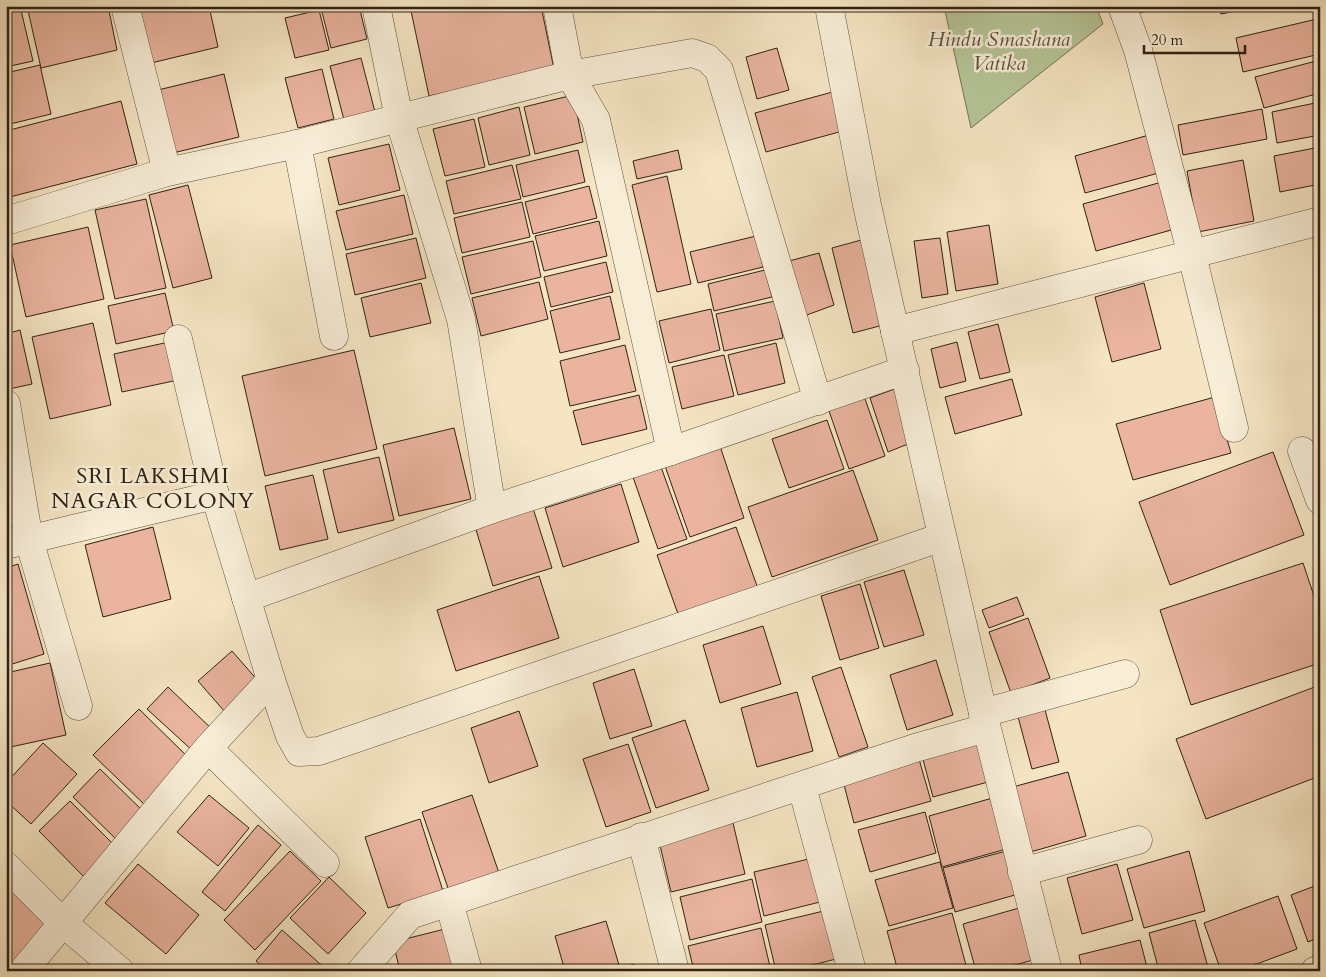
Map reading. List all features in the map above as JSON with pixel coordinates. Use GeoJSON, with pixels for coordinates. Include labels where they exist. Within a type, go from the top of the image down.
{"type":"FeatureCollection","features":[{"type":"Feature","properties":{"kind":"street"},"geometry":{"type":"LineString","coordinates":[[125,6],[167,172]]}},
{"type":"Feature","properties":{"kind":"street"},"geometry":{"type":"LineString","coordinates":[[376,6],[399,118],[461,319],[492,509]]}},
{"type":"Feature","properties":{"kind":"street"},"geometry":{"type":"LineString","coordinates":[[557,6],[570,74],[596,120],[670,451]]}},
{"type":"Feature","properties":{"kind":"street"},"geometry":{"type":"LineString","coordinates":[[829,6],[867,205],[895,331],[985,720],[1048,971]]}},
{"type":"Feature","properties":{"kind":"street"},"geometry":{"type":"LineString","coordinates":[[1122,6],[1138,50],[1192,255],[1234,428]]}},
{"type":"Feature","properties":{"kind":"street"},"geometry":{"type":"LineString","coordinates":[[6,221],[167,172],[297,144],[570,74],[692,53],[706,58],[719,70],[818,401]]}},
{"type":"Feature","properties":{"kind":"street"},"geometry":{"type":"LineString","coordinates":[[297,144],[334,336]]}},
{"type":"Feature","properties":{"kind":"street"},"geometry":{"type":"LineString","coordinates":[[895,331],[1320,221]]}},
{"type":"Feature","properties":{"kind":"street"},"geometry":{"type":"LineString","coordinates":[[178,339],[215,495],[271,680],[290,736],[299,752],[319,751],[942,537]]}},
{"type":"Feature","properties":{"kind":"street"},"geometry":{"type":"LineString","coordinates":[[246,598],[492,509],[670,451],[905,370]]}},
{"type":"Feature","properties":{"kind":"street"},"geometry":{"type":"LineString","coordinates":[[6,404],[18,542],[78,706]]}},
{"type":"Feature","properties":{"kind":"street"},"geometry":{"type":"LineString","coordinates":[[1302,451],[1320,500]]}},
{"type":"Feature","properties":{"kind":"street"},"geometry":{"type":"LineString","coordinates":[[18,542],[215,495]]}},
{"type":"Feature","properties":{"kind":"street"},"geometry":{"type":"LineString","coordinates":[[361,971],[410,915],[642,837],[667,832],[802,787],[916,748],[985,720],[1125,674]]}},
{"type":"Feature","properties":{"kind":"street"},"geometry":{"type":"LineString","coordinates":[[23,971],[208,748],[271,680]]}},
{"type":"Feature","properties":{"kind":"street"},"geometry":{"type":"LineString","coordinates":[[208,748],[325,863]]}},
{"type":"Feature","properties":{"kind":"street"},"geometry":{"type":"LineString","coordinates":[[802,787],[852,971]]}},
{"type":"Feature","properties":{"kind":"street"},"geometry":{"type":"LineString","coordinates":[[642,837],[676,971]]}},
{"type":"Feature","properties":{"kind":"street"},"geometry":{"type":"LineString","coordinates":[[1022,872],[1138,840]]}},
{"type":"Feature","properties":{"kind":"street"},"geometry":{"type":"LineString","coordinates":[[6,866],[63,923],[120,971]]}},
{"type":"Feature","properties":{"kind":"street"},"geometry":{"type":"LineString","coordinates":[[449,902],[468,971]]}},
{"type":"Feature","properties":{"kind":"street"},"geometry":{"type":"LineString","coordinates":[[1315,971],[1320,969]]}},
{"type":"Feature","properties":{"kind":"green space","name":"Hindu Smashana Vatika"},"geometry":{"type":"Polygon","coordinates":[[[944,6],[1096,6],[1103,24],[971,128],[944,6]]]}},
{"type":"Feature","properties":{"kind":"building"},"geometry":{"type":"Polygon","coordinates":[[[20,6],[33,61],[6,67],[6,9],[20,6]]]}},
{"type":"Feature","properties":{"kind":"building"},"geometry":{"type":"Polygon","coordinates":[[[27,6],[108,6],[117,50],[41,68],[27,6]]]}},
{"type":"Feature","properties":{"kind":"building"},"geometry":{"type":"Polygon","coordinates":[[[157,6],[209,6],[218,47],[151,63],[139,11],[157,6]]]}},
{"type":"Feature","properties":{"kind":"building"},"geometry":{"type":"Polygon","coordinates":[[[326,6],[359,6],[367,39],[331,48],[321,8],[326,6]]]}},
{"type":"Feature","properties":{"kind":"building"},"geometry":{"type":"Polygon","coordinates":[[[410,6],[541,6],[554,69],[429,96],[410,6]]]}},
{"type":"Feature","properties":{"kind":"building"},"geometry":{"type":"Polygon","coordinates":[[[1133,6],[1169,6],[1135,14],[1133,6]]]}},
{"type":"Feature","properties":{"kind":"building"},"geometry":{"type":"Polygon","coordinates":[[[1219,6],[1261,6],[1221,14],[1219,6]]]}},
{"type":"Feature","properties":{"kind":"building"},"geometry":{"type":"Polygon","coordinates":[[[319,10],[329,50],[295,58],[285,18],[319,10]]]}},
{"type":"Feature","properties":{"kind":"building"},"geometry":{"type":"Polygon","coordinates":[[[1317,19],[1320,33],[1320,54],[1243,72],[1236,38],[1317,19]]]}},
{"type":"Feature","properties":{"kind":"building"},"geometry":{"type":"Polygon","coordinates":[[[777,48],[789,90],[757,99],[746,57],[777,48]]]}},
{"type":"Feature","properties":{"kind":"building"},"geometry":{"type":"Polygon","coordinates":[[[361,58],[375,112],[344,120],[330,66],[361,58]]]}},
{"type":"Feature","properties":{"kind":"building"},"geometry":{"type":"Polygon","coordinates":[[[1320,60],[1320,93],[1264,108],[1255,77],[1320,60]]]}},
{"type":"Feature","properties":{"kind":"building"},"geometry":{"type":"Polygon","coordinates":[[[40,65],[51,114],[6,125],[6,73],[40,65]]]}},
{"type":"Feature","properties":{"kind":"building"},"geometry":{"type":"Polygon","coordinates":[[[322,69],[334,119],[298,128],[285,78],[322,69]]]}},
{"type":"Feature","properties":{"kind":"building"},"geometry":{"type":"Polygon","coordinates":[[[224,74],[239,137],[173,153],[158,90],[224,74]]]}},
{"type":"Feature","properties":{"kind":"building"},"geometry":{"type":"Polygon","coordinates":[[[840,90],[850,129],[766,152],[755,113],[840,90]]]}},
{"type":"Feature","properties":{"kind":"building"},"geometry":{"type":"Polygon","coordinates":[[[573,95],[583,142],[535,154],[524,107],[573,95]]]}},
{"type":"Feature","properties":{"kind":"building"},"geometry":{"type":"Polygon","coordinates":[[[121,101],[137,164],[6,198],[6,131],[121,101]]]}},
{"type":"Feature","properties":{"kind":"building"},"geometry":{"type":"Polygon","coordinates":[[[1320,102],[1320,135],[1277,143],[1272,112],[1320,102]]]}},
{"type":"Feature","properties":{"kind":"building"},"geometry":{"type":"Polygon","coordinates":[[[519,107],[530,155],[489,165],[478,118],[519,107]]]}},
{"type":"Feature","properties":{"kind":"building"},"geometry":{"type":"Polygon","coordinates":[[[1262,109],[1267,139],[1183,155],[1178,125],[1262,109]]]}},
{"type":"Feature","properties":{"kind":"building"},"geometry":{"type":"Polygon","coordinates":[[[474,119],[485,167],[445,176],[433,129],[474,119]]]}},
{"type":"Feature","properties":{"kind":"building"},"geometry":{"type":"Polygon","coordinates":[[[1156,133],[1166,171],[1085,193],[1075,156],[1156,133]]]}},
{"type":"Feature","properties":{"kind":"building"},"geometry":{"type":"Polygon","coordinates":[[[389,144],[400,190],[339,205],[328,158],[389,144]]]}},
{"type":"Feature","properties":{"kind":"building"},"geometry":{"type":"Polygon","coordinates":[[[1320,147],[1320,184],[1280,192],[1274,156],[1320,147]]]}},
{"type":"Feature","properties":{"kind":"building"},"geometry":{"type":"Polygon","coordinates":[[[578,150],[585,182],[523,197],[516,165],[578,150]]]}},
{"type":"Feature","properties":{"kind":"building"},"geometry":{"type":"Polygon","coordinates":[[[678,150],[682,169],[637,179],[633,161],[678,150]]]}},
{"type":"Feature","properties":{"kind":"building"},"geometry":{"type":"Polygon","coordinates":[[[1243,160],[1254,221],[1198,232],[1187,171],[1243,160]]]}},
{"type":"Feature","properties":{"kind":"building"},"geometry":{"type":"Polygon","coordinates":[[[512,165],[521,199],[454,214],[446,181],[512,165]]]}},
{"type":"Feature","properties":{"kind":"building"},"geometry":{"type":"Polygon","coordinates":[[[667,176],[691,284],[657,292],[632,185],[667,176]]]}},
{"type":"Feature","properties":{"kind":"building"},"geometry":{"type":"Polygon","coordinates":[[[1169,180],[1182,227],[1096,251],[1083,204],[1169,180]]]}},
{"type":"Feature","properties":{"kind":"building"},"geometry":{"type":"Polygon","coordinates":[[[188,185],[212,278],[173,288],[149,195],[188,185]]]}},
{"type":"Feature","properties":{"kind":"building"},"geometry":{"type":"Polygon","coordinates":[[[589,186],[597,218],[533,234],[525,202],[589,186]]]}},
{"type":"Feature","properties":{"kind":"building"},"geometry":{"type":"Polygon","coordinates":[[[404,195],[413,234],[346,250],[336,211],[404,195]]]}},
{"type":"Feature","properties":{"kind":"building"},"geometry":{"type":"Polygon","coordinates":[[[146,199],[166,288],[115,299],[95,210],[146,199]]]}},
{"type":"Feature","properties":{"kind":"building"},"geometry":{"type":"Polygon","coordinates":[[[522,202],[530,237],[462,253],[454,218],[522,202]]]}},
{"type":"Feature","properties":{"kind":"building"},"geometry":{"type":"Polygon","coordinates":[[[599,221],[607,256],[544,271],[535,236],[599,221]]]}},
{"type":"Feature","properties":{"kind":"building"},"geometry":{"type":"Polygon","coordinates":[[[989,225],[998,284],[956,291],[947,232],[989,225]]]}},
{"type":"Feature","properties":{"kind":"building"},"geometry":{"type":"Polygon","coordinates":[[[88,227],[104,299],[26,317],[10,245],[88,227]]]}},
{"type":"Feature","properties":{"kind":"building"},"geometry":{"type":"Polygon","coordinates":[[[756,236],[763,267],[698,283],[690,252],[756,236]]]}},
{"type":"Feature","properties":{"kind":"building"},"geometry":{"type":"Polygon","coordinates":[[[416,238],[426,278],[355,295],[346,254],[416,238]]]}},
{"type":"Feature","properties":{"kind":"building"},"geometry":{"type":"Polygon","coordinates":[[[940,238],[948,294],[922,298],[914,241],[940,238]]]}},
{"type":"Feature","properties":{"kind":"building"},"geometry":{"type":"Polygon","coordinates":[[[865,239],[887,324],[853,333],[832,248],[865,239]]]}},
{"type":"Feature","properties":{"kind":"building"},"geometry":{"type":"Polygon","coordinates":[[[533,241],[541,277],[471,294],[462,257],[533,241]]]}},
{"type":"Feature","properties":{"kind":"building"},"geometry":{"type":"Polygon","coordinates":[[[819,253],[834,305],[804,316],[789,261],[819,253]]]}},
{"type":"Feature","properties":{"kind":"building"},"geometry":{"type":"Polygon","coordinates":[[[1320,256],[1320,276],[1318,276],[1314,257],[1320,256]]]}},
{"type":"Feature","properties":{"kind":"building"},"geometry":{"type":"Polygon","coordinates":[[[606,262],[613,292],[551,307],[544,277],[606,262]]]}},
{"type":"Feature","properties":{"kind":"building"},"geometry":{"type":"Polygon","coordinates":[[[765,270],[772,297],[714,311],[708,284],[765,270]]]}},
{"type":"Feature","properties":{"kind":"building"},"geometry":{"type":"Polygon","coordinates":[[[539,282],[548,319],[481,336],[472,298],[539,282]]]}},
{"type":"Feature","properties":{"kind":"building"},"geometry":{"type":"Polygon","coordinates":[[[421,283],[431,323],[370,337],[361,298],[421,283]]]}},
{"type":"Feature","properties":{"kind":"building"},"geometry":{"type":"Polygon","coordinates":[[[1144,283],[1161,349],[1112,362],[1095,297],[1144,283]]]}},
{"type":"Feature","properties":{"kind":"building"},"geometry":{"type":"Polygon","coordinates":[[[165,293],[174,331],[116,344],[108,306],[165,293]]]}},
{"type":"Feature","properties":{"kind":"building"},"geometry":{"type":"Polygon","coordinates":[[[610,296],[620,339],[560,353],[550,311],[610,296]]]}},
{"type":"Feature","properties":{"kind":"building"},"geometry":{"type":"Polygon","coordinates":[[[775,301],[783,338],[724,351],[716,314],[775,301]]]}},
{"type":"Feature","properties":{"kind":"building"},"geometry":{"type":"Polygon","coordinates":[[[711,309],[720,350],[669,363],[659,321],[711,309]]]}},
{"type":"Feature","properties":{"kind":"building"},"geometry":{"type":"Polygon","coordinates":[[[93,323],[111,405],[50,419],[32,337],[93,323]]]}},
{"type":"Feature","properties":{"kind":"building"},"geometry":{"type":"Polygon","coordinates":[[[998,324],[1010,372],[980,379],[968,332],[998,324]]]}},
{"type":"Feature","properties":{"kind":"building"},"geometry":{"type":"Polygon","coordinates":[[[20,330],[32,384],[9,389],[6,378],[6,334],[20,330]]]}},
{"type":"Feature","properties":{"kind":"building"},"geometry":{"type":"Polygon","coordinates":[[[169,342],[178,380],[122,392],[114,354],[169,342]]]}},
{"type":"Feature","properties":{"kind":"building"},"geometry":{"type":"Polygon","coordinates":[[[957,342],[966,381],[940,388],[931,349],[957,342]]]}},
{"type":"Feature","properties":{"kind":"building"},"geometry":{"type":"Polygon","coordinates":[[[776,343],[785,383],[738,395],[728,355],[776,343]]]}},
{"type":"Feature","properties":{"kind":"building"},"geometry":{"type":"Polygon","coordinates":[[[625,345],[636,391],[570,406],[560,361],[625,345]]]}},
{"type":"Feature","properties":{"kind":"building"},"geometry":{"type":"Polygon","coordinates":[[[354,350],[377,449],[265,476],[242,376],[354,350]]]}},
{"type":"Feature","properties":{"kind":"building"},"geometry":{"type":"Polygon","coordinates":[[[724,355],[734,396],[682,409],[672,367],[724,355]]]}},
{"type":"Feature","properties":{"kind":"building"},"geometry":{"type":"Polygon","coordinates":[[[1012,379],[1022,415],[955,434],[945,397],[1012,379]]]}},
{"type":"Feature","properties":{"kind":"building"},"geometry":{"type":"Polygon","coordinates":[[[900,387],[918,440],[888,452],[870,398],[900,387]]]}},
{"type":"Feature","properties":{"kind":"building"},"geometry":{"type":"Polygon","coordinates":[[[639,395],[647,429],[582,445],[573,411],[639,395]]]}},
{"type":"Feature","properties":{"kind":"building"},"geometry":{"type":"Polygon","coordinates":[[[864,396],[885,456],[849,469],[828,408],[864,396]]]}},
{"type":"Feature","properties":{"kind":"building"},"geometry":{"type":"Polygon","coordinates":[[[1215,397],[1231,453],[1133,480],[1116,424],[1215,397]]]}},
{"type":"Feature","properties":{"kind":"building"},"geometry":{"type":"Polygon","coordinates":[[[827,420],[844,469],[789,488],[772,439],[827,420]]]}},
{"type":"Feature","properties":{"kind":"building"},"geometry":{"type":"Polygon","coordinates":[[[454,428],[471,499],[399,516],[383,445],[454,428]]]}},
{"type":"Feature","properties":{"kind":"building"},"geometry":{"type":"Polygon","coordinates":[[[720,446],[744,518],[690,537],[665,466],[720,446]]]}},
{"type":"Feature","properties":{"kind":"building"},"geometry":{"type":"Polygon","coordinates":[[[1273,452],[1304,535],[1170,585],[1139,502],[1273,452]]]}},
{"type":"Feature","properties":{"kind":"building"},"geometry":{"type":"Polygon","coordinates":[[[379,457],[394,520],[338,533],[323,470],[379,457]]]}},
{"type":"Feature","properties":{"kind":"building"},"geometry":{"type":"Polygon","coordinates":[[[661,467],[687,539],[658,549],[633,477],[661,467]]]}},
{"type":"Feature","properties":{"kind":"building"},"geometry":{"type":"Polygon","coordinates":[[[853,470],[878,540],[772,577],[748,507],[853,470]]]}},
{"type":"Feature","properties":{"kind":"building"},"geometry":{"type":"Polygon","coordinates":[[[313,475],[328,539],[280,550],[265,486],[313,475]]]}},
{"type":"Feature","properties":{"kind":"building"},"geometry":{"type":"Polygon","coordinates":[[[621,484],[639,542],[563,567],[545,508],[621,484]]]}},
{"type":"Feature","properties":{"kind":"building"},"geometry":{"type":"Polygon","coordinates":[[[532,505],[552,568],[493,586],[474,523],[532,505]]]}},
{"type":"Feature","properties":{"kind":"building"},"geometry":{"type":"Polygon","coordinates":[[[153,527],[171,599],[103,617],[85,545],[153,527]]]}},
{"type":"Feature","properties":{"kind":"building"},"geometry":{"type":"Polygon","coordinates":[[[736,527],[757,586],[678,614],[657,555],[736,527]]]}},
{"type":"Feature","properties":{"kind":"building"},"geometry":{"type":"Polygon","coordinates":[[[1303,563],[1320,614],[1320,663],[1191,705],[1160,610],[1303,563]]]}},
{"type":"Feature","properties":{"kind":"building"},"geometry":{"type":"Polygon","coordinates":[[[18,564],[44,654],[6,666],[6,568],[18,564]]]}},
{"type":"Feature","properties":{"kind":"building"},"geometry":{"type":"Polygon","coordinates":[[[904,570],[924,635],[884,647],[864,582],[904,570]]]}},
{"type":"Feature","properties":{"kind":"building"},"geometry":{"type":"Polygon","coordinates":[[[539,576],[559,638],[456,671],[437,610],[539,576]]]}},
{"type":"Feature","properties":{"kind":"building"},"geometry":{"type":"Polygon","coordinates":[[[860,584],[879,648],[840,660],[821,596],[860,584]]]}},
{"type":"Feature","properties":{"kind":"building"},"geometry":{"type":"Polygon","coordinates":[[[1017,597],[1024,615],[989,628],[982,610],[1017,597]]]}},
{"type":"Feature","properties":{"kind":"building"},"geometry":{"type":"Polygon","coordinates":[[[1028,618],[1050,678],[1011,693],[989,632],[1028,618]]]}},
{"type":"Feature","properties":{"kind":"building"},"geometry":{"type":"Polygon","coordinates":[[[763,626],[781,684],[720,703],[703,645],[763,626]]]}},
{"type":"Feature","properties":{"kind":"building"},"geometry":{"type":"Polygon","coordinates":[[[232,651],[259,682],[225,712],[198,681],[232,651]]]}},
{"type":"Feature","properties":{"kind":"building"},"geometry":{"type":"Polygon","coordinates":[[[936,660],[953,715],[907,730],[890,675],[936,660]]]}},
{"type":"Feature","properties":{"kind":"building"},"geometry":{"type":"Polygon","coordinates":[[[50,663],[66,735],[6,748],[6,673],[50,663]]]}},
{"type":"Feature","properties":{"kind":"building"},"geometry":{"type":"Polygon","coordinates":[[[841,667],[868,747],[839,757],[812,677],[841,667]]]}},
{"type":"Feature","properties":{"kind":"building"},"geometry":{"type":"Polygon","coordinates":[[[634,669],[652,726],[610,739],[593,683],[634,669]]]}},
{"type":"Feature","properties":{"kind":"building"},"geometry":{"type":"Polygon","coordinates":[[[1320,685],[1320,776],[1206,819],[1176,739],[1320,685]]]}},
{"type":"Feature","properties":{"kind":"building"},"geometry":{"type":"Polygon","coordinates":[[[168,687],[214,731],[194,752],[147,709],[168,687]]]}},
{"type":"Feature","properties":{"kind":"building"},"geometry":{"type":"Polygon","coordinates":[[[797,692],[813,751],[757,767],[741,708],[797,692]]]}},
{"type":"Feature","properties":{"kind":"building"},"geometry":{"type":"Polygon","coordinates":[[[1044,706],[1059,762],[1032,769],[1017,713],[1044,706]]]}},
{"type":"Feature","properties":{"kind":"building"},"geometry":{"type":"Polygon","coordinates":[[[139,709],[192,761],[147,807],[93,755],[139,709]]]}},
{"type":"Feature","properties":{"kind":"building"},"geometry":{"type":"Polygon","coordinates":[[[519,711],[538,766],[489,783],[471,728],[519,711]]]}},
{"type":"Feature","properties":{"kind":"building"},"geometry":{"type":"Polygon","coordinates":[[[685,720],[709,790],[656,808],[632,738],[685,720]]]}},
{"type":"Feature","properties":{"kind":"building"},"geometry":{"type":"Polygon","coordinates":[[[976,737],[988,782],[933,797],[921,752],[976,737]]]}},
{"type":"Feature","properties":{"kind":"building"},"geometry":{"type":"Polygon","coordinates":[[[43,743],[77,774],[31,824],[6,801],[6,783],[43,743]]]}},
{"type":"Feature","properties":{"kind":"building"},"geometry":{"type":"Polygon","coordinates":[[[628,744],[651,812],[606,827],[583,759],[628,744]]]}},
{"type":"Feature","properties":{"kind":"building"},"geometry":{"type":"Polygon","coordinates":[[[919,759],[931,801],[854,823],[843,781],[919,759]]]}},
{"type":"Feature","properties":{"kind":"building"},"geometry":{"type":"Polygon","coordinates":[[[100,769],[147,815],[120,843],[73,797],[100,769]]]}},
{"type":"Feature","properties":{"kind":"building"},"geometry":{"type":"Polygon","coordinates":[[[1068,772],[1086,836],[1027,853],[1009,788],[1068,772]]]}},
{"type":"Feature","properties":{"kind":"building"},"geometry":{"type":"Polygon","coordinates":[[[209,795],[249,828],[218,866],[177,832],[209,795]]]}},
{"type":"Feature","properties":{"kind":"building"},"geometry":{"type":"Polygon","coordinates":[[[472,795],[499,873],[449,891],[422,812],[472,795]]]}},
{"type":"Feature","properties":{"kind":"building"},"geometry":{"type":"Polygon","coordinates":[[[996,797],[1010,848],[942,867],[929,816],[996,797]]]}},
{"type":"Feature","properties":{"kind":"building"},"geometry":{"type":"Polygon","coordinates":[[[70,801],[117,848],[86,879],[39,831],[70,801]]]}},
{"type":"Feature","properties":{"kind":"building"},"geometry":{"type":"Polygon","coordinates":[[[925,812],[936,853],[870,872],[858,830],[925,812]]]}},
{"type":"Feature","properties":{"kind":"building"},"geometry":{"type":"Polygon","coordinates":[[[420,819],[443,891],[388,908],[365,837],[420,819]]]}},
{"type":"Feature","properties":{"kind":"building"},"geometry":{"type":"Polygon","coordinates":[[[733,823],[745,874],[671,892],[659,841],[733,823]]]}},
{"type":"Feature","properties":{"kind":"building"},"geometry":{"type":"Polygon","coordinates":[[[258,825],[281,845],[225,911],[202,892],[258,825]]]}},
{"type":"Feature","properties":{"kind":"building"},"geometry":{"type":"Polygon","coordinates":[[[1010,850],[1022,893],[955,912],[943,868],[1010,850]]]}},
{"type":"Feature","properties":{"kind":"building"},"geometry":{"type":"Polygon","coordinates":[[[290,851],[321,881],[255,950],[224,920],[290,851]]]}},
{"type":"Feature","properties":{"kind":"building"},"geometry":{"type":"Polygon","coordinates":[[[1189,851],[1205,911],[1144,928],[1127,869],[1189,851]]]}},
{"type":"Feature","properties":{"kind":"building"},"geometry":{"type":"Polygon","coordinates":[[[817,857],[828,900],[764,916],[754,872],[817,857]]]}},
{"type":"Feature","properties":{"kind":"building"},"geometry":{"type":"Polygon","coordinates":[[[940,862],[953,908],[889,926],[875,880],[940,862]]]}},
{"type":"Feature","properties":{"kind":"building"},"geometry":{"type":"Polygon","coordinates":[[[138,864],[199,915],[166,954],[105,903],[138,864]]]}},
{"type":"Feature","properties":{"kind":"building"},"geometry":{"type":"Polygon","coordinates":[[[1117,864],[1133,920],[1082,934],[1067,878],[1117,864]]]}},
{"type":"Feature","properties":{"kind":"building"},"geometry":{"type":"Polygon","coordinates":[[[329,877],[366,913],[328,954],[290,918],[329,877]]]}},
{"type":"Feature","properties":{"kind":"building"},"geometry":{"type":"Polygon","coordinates":[[[752,879],[762,922],[690,940],[680,897],[752,879]]]}},
{"type":"Feature","properties":{"kind":"building"},"geometry":{"type":"Polygon","coordinates":[[[1320,884],[1320,937],[1308,942],[1291,895],[1320,884]]]}},
{"type":"Feature","properties":{"kind":"building"},"geometry":{"type":"Polygon","coordinates":[[[6,885],[59,923],[15,971],[6,970],[6,885]]]}},
{"type":"Feature","properties":{"kind":"building"},"geometry":{"type":"Polygon","coordinates":[[[1278,896],[1297,949],[1238,971],[1221,971],[1204,923],[1278,896]]]}},
{"type":"Feature","properties":{"kind":"building"},"geometry":{"type":"Polygon","coordinates":[[[1026,906],[1040,958],[994,971],[976,971],[963,924],[1026,906]]]}},
{"type":"Feature","properties":{"kind":"building"},"geometry":{"type":"Polygon","coordinates":[[[832,909],[844,957],[789,971],[776,971],[765,925],[832,909]]]}},
{"type":"Feature","properties":{"kind":"building"},"geometry":{"type":"Polygon","coordinates":[[[952,913],[967,969],[898,971],[887,931],[952,913]]]}},
{"type":"Feature","properties":{"kind":"building"},"geometry":{"type":"Polygon","coordinates":[[[1195,920],[1209,971],[1159,971],[1149,933],[1195,920]]]}},
{"type":"Feature","properties":{"kind":"building"},"geometry":{"type":"Polygon","coordinates":[[[606,921],[619,965],[601,971],[565,971],[555,936],[606,921]]]}},
{"type":"Feature","properties":{"kind":"building"},"geometry":{"type":"Polygon","coordinates":[[[761,928],[771,971],[694,971],[688,946],[761,928]]]}},
{"type":"Feature","properties":{"kind":"building"},"geometry":{"type":"Polygon","coordinates":[[[445,929],[455,968],[445,971],[400,971],[393,942],[445,929]]]}},
{"type":"Feature","properties":{"kind":"building"},"geometry":{"type":"Polygon","coordinates":[[[282,930],[328,971],[267,971],[256,961],[282,930]]]}},
{"type":"Feature","properties":{"kind":"building"},"geometry":{"type":"Polygon","coordinates":[[[1140,940],[1148,971],[1082,971],[1079,955],[1140,940]]]}},
{"type":"Feature","properties":{"kind":"building"},"geometry":{"type":"Polygon","coordinates":[[[634,964],[636,971],[612,971],[634,964]]]}},
{"type":"Feature","properties":{"kind":"district","name":"SRI LAKSHMI NAGAR COLONY"},"geometry":{"type":"Point","coordinates":[153,488]}}]}
